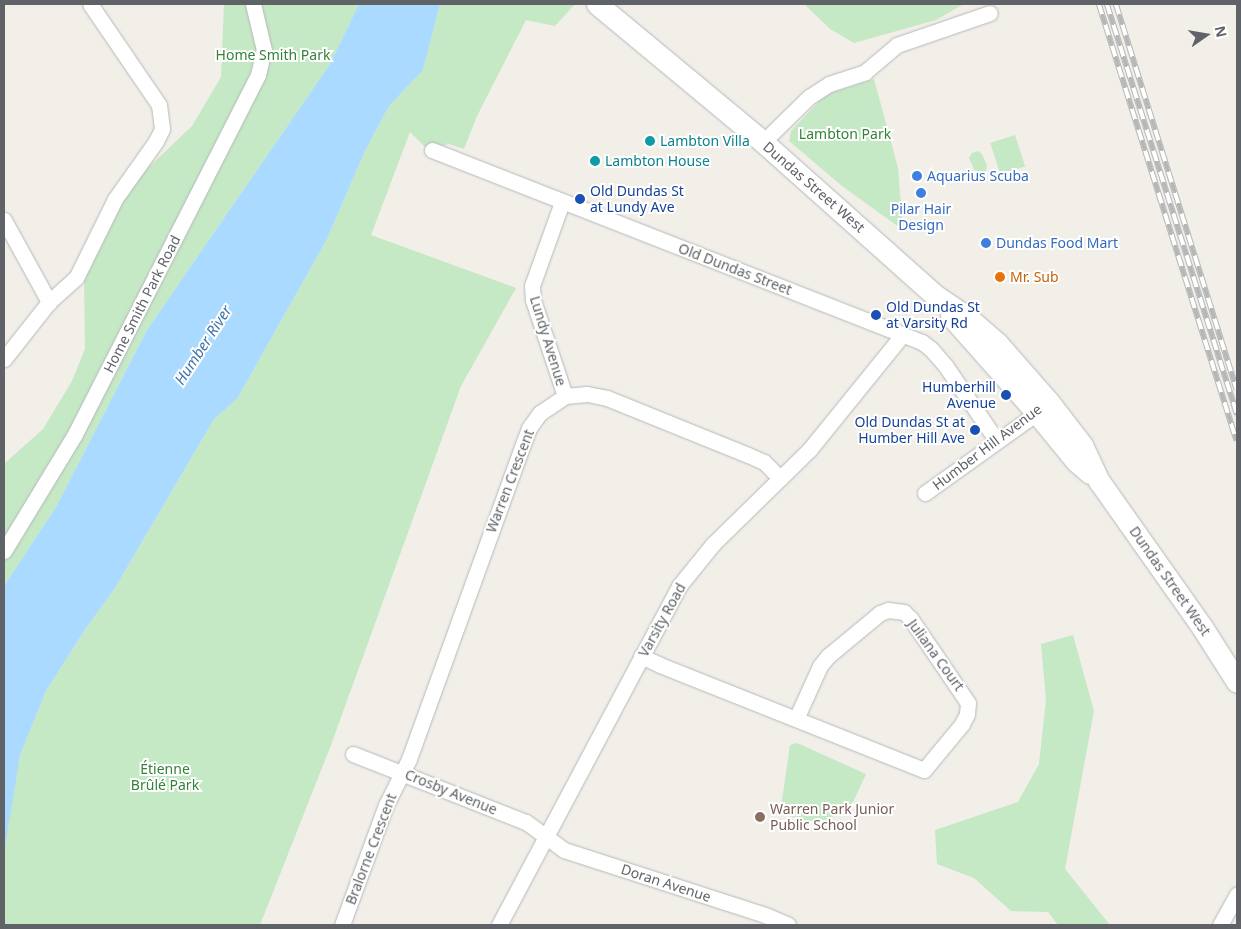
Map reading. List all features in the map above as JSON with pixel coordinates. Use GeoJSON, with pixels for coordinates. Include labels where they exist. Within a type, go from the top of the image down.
{"type":"FeatureCollection","features":[{"type":"Feature","properties":{"kind":"main road","name":"Dundas Street West"},"geometry":{"type":"LineString","coordinates":[[597,4],[763,142],[936,296],[960,329],[1042,407],[1076,461],[1099,481],[1220,653],[1237,682]]}},
{"type":"Feature","properties":{"kind":"main road"},"geometry":{"type":"LineString","coordinates":[[1220,653],[1237,665]]}},
{"type":"Feature","properties":{"kind":"street"},"geometry":{"type":"LineString","coordinates":[[4,359],[49,302],[76,278],[115,199],[156,140],[162,128],[159,105],[90,4]]}},
{"type":"Feature","properties":{"kind":"street","name":"Home Smith Park Road"},"geometry":{"type":"LineString","coordinates":[[4,551],[78,428],[258,76],[264,50],[253,4]]}},
{"type":"Feature","properties":{"kind":"street"},"geometry":{"type":"LineString","coordinates":[[763,142],[809,97],[829,84],[865,72],[898,45],[990,13]]}},
{"type":"Feature","properties":{"kind":"street","name":"Old Dundas Street"},"geometry":{"type":"LineString","coordinates":[[432,150],[903,334],[931,349],[998,441]]}},
{"type":"Feature","properties":{"kind":"street","name":"Lundy Avenue"},"geometry":{"type":"LineString","coordinates":[[562,202],[532,286],[533,300],[565,396]]}},
{"type":"Feature","properties":{"kind":"street"},"geometry":{"type":"LineString","coordinates":[[4,220],[49,302]]}},
{"type":"Feature","properties":{"kind":"street","name":"Varsity Road"},"geometry":{"type":"LineString","coordinates":[[499,925],[679,586],[713,544],[810,449],[903,334]]}},
{"type":"Feature","properties":{"kind":"street","name":"Warren Crescent"},"geometry":{"type":"LineString","coordinates":[[402,773],[409,759],[529,428],[544,408],[565,396],[587,394],[616,402],[764,462],[780,478]]}},
{"type":"Feature","properties":{"kind":"street","name":"Humber Hill Avenue"},"geometry":{"type":"LineString","coordinates":[[925,493],[1042,407]]}},
{"type":"Feature","properties":{"kind":"street","name":"Juliana Court"},"geometry":{"type":"LineString","coordinates":[[641,656],[796,719],[924,770],[962,724],[967,714],[968,702],[911,619],[904,612],[888,610],[880,613],[828,656],[820,666],[796,719]]}},
{"type":"Feature","properties":{"kind":"street","name":"Crosby Avenue"},"geometry":{"type":"LineString","coordinates":[[353,754],[526,822],[547,836]]}},
{"type":"Feature","properties":{"kind":"street","name":"Bralorne Crescent"},"geometry":{"type":"LineString","coordinates":[[342,925],[386,805],[402,773]]}},
{"type":"Feature","properties":{"kind":"street","name":"Doran Avenue"},"geometry":{"type":"LineString","coordinates":[[547,836],[564,850],[765,914],[788,925]]}},
{"type":"Feature","properties":{"kind":"street"},"geometry":{"type":"LineString","coordinates":[[1220,925],[1237,894]]}},
{"type":"Feature","properties":{"kind":"green space","name":"Home Smith Park"},"geometry":{"type":"Polygon","coordinates":[[[224,4],[359,4],[330,64],[147,330],[56,507],[4,586],[4,464],[43,429],[72,381],[85,349],[84,277],[108,225],[131,184],[192,126],[221,77],[224,4]]]}},
{"type":"Feature","properties":{"kind":"green space","name":"Étienne Brûlé Park"},"geometry":{"type":"Polygon","coordinates":[[[440,4],[575,4],[555,26],[526,20],[477,116],[464,149],[449,144],[428,150],[410,132],[371,235],[516,288],[461,386],[331,745],[260,925],[4,925],[4,853],[16,772],[20,755],[46,691],[86,628],[115,588],[214,419],[237,399],[326,241],[365,151],[389,106],[423,70],[440,4]]]}},
{"type":"Feature","properties":{"kind":"green space"},"geometry":{"type":"Polygon","coordinates":[[[804,4],[964,4],[936,20],[854,43],[830,29],[804,4]]]}},
{"type":"Feature","properties":{"kind":"green space","name":"Lambton Park"},"geometry":{"type":"Polygon","coordinates":[[[874,79],[898,168],[903,230],[842,186],[789,141],[791,131],[825,95],[874,79]]]}},
{"type":"Feature","properties":{"kind":"green space"},"geometry":{"type":"Polygon","coordinates":[[[1015,135],[1025,166],[1000,174],[990,143],[1015,135]]]}},
{"type":"Feature","properties":{"kind":"green space"},"geometry":{"type":"Polygon","coordinates":[[[978,151],[982,154],[987,166],[985,174],[981,176],[977,176],[969,158],[972,153],[978,151]]]}},
{"type":"Feature","properties":{"kind":"green space"},"geometry":{"type":"Polygon","coordinates":[[[1073,635],[1094,711],[1065,869],[1110,925],[1058,925],[1048,912],[1011,911],[974,878],[937,864],[935,830],[1018,802],[1039,764],[1046,700],[1041,644],[1073,635]]]}},
{"type":"Feature","properties":{"kind":"green space"},"geometry":{"type":"Polygon","coordinates":[[[797,743],[866,774],[853,802],[842,812],[828,819],[813,822],[780,814],[790,745],[797,743]]]}},
{"type":"Feature","properties":{"kind":"water","name":"Humber River"},"geometry":{"type":"Polygon","coordinates":[[[359,4],[440,4],[423,70],[389,106],[365,151],[326,241],[237,399],[214,419],[115,588],[86,628],[46,691],[20,755],[4,853],[4,586],[56,507],[147,330],[330,64],[359,4]]]}},
{"type":"Feature","properties":{"kind":"railway"},"geometry":{"type":"LineString","coordinates":[[1099,4],[1237,441]]}},
{"type":"Feature","properties":{"kind":"railway"},"geometry":{"type":"LineString","coordinates":[[1107,4],[1237,415]]}},
{"type":"Feature","properties":{"kind":"railway"},"geometry":{"type":"LineString","coordinates":[[1116,4],[1237,389]]}},
{"type":"Feature","properties":{"kind":"place","name":"Lambton Villa"},"geometry":{"type":"Point","coordinates":[650,141]}},
{"type":"Feature","properties":{"kind":"place","name":"Lambton House"},"geometry":{"type":"Point","coordinates":[595,161]}},
{"type":"Feature","properties":{"kind":"place","name":"Aquarius Scuba"},"geometry":{"type":"Point","coordinates":[917,176]}},
{"type":"Feature","properties":{"kind":"place","name":"Pilar Hair Design"},"geometry":{"type":"Point","coordinates":[921,193]}},
{"type":"Feature","properties":{"kind":"place","name":"Old Dundas St at Lundy Ave"},"geometry":{"type":"Point","coordinates":[580,199]}},
{"type":"Feature","properties":{"kind":"place","name":"Dundas Food Mart"},"geometry":{"type":"Point","coordinates":[986,243]}},
{"type":"Feature","properties":{"kind":"place","name":"Mr. Sub"},"geometry":{"type":"Point","coordinates":[1000,277]}},
{"type":"Feature","properties":{"kind":"place","name":"Old Dundas St at Varsity Rd"},"geometry":{"type":"Point","coordinates":[876,315]}},
{"type":"Feature","properties":{"kind":"place","name":"Humberhill Avenue"},"geometry":{"type":"Point","coordinates":[1006,395]}},
{"type":"Feature","properties":{"kind":"place","name":"Old Dundas St at Humber Hill Ave"},"geometry":{"type":"Point","coordinates":[975,430]}},
{"type":"Feature","properties":{"kind":"place","name":"Warren Park Junior Public School"},"geometry":{"type":"Point","coordinates":[760,817]}}]}
